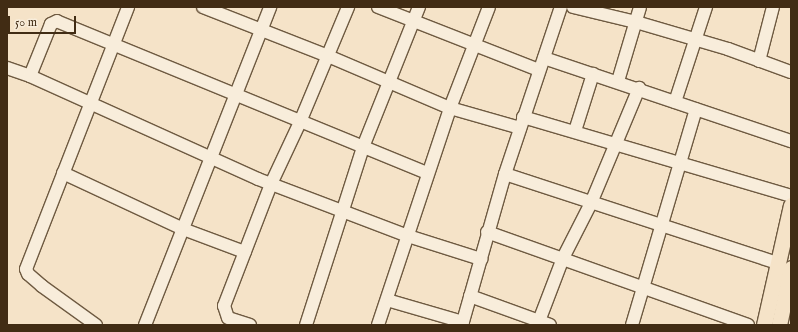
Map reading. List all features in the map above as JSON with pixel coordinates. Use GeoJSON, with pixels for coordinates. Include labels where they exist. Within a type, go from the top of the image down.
{"type":"FeatureCollection","features":[{"type":"Feature","properties":{"kind":"main road"},"geometry":{"type":"LineString","coordinates":[[764,325],[791,205]]}},
{"type":"Feature","properties":{"kind":"main road"},"geometry":{"type":"LineString","coordinates":[[779,325],[791,268]]}},
{"type":"Feature","properties":{"kind":"street"},"geometry":{"type":"LineString","coordinates":[[96,325],[42,286],[27,272],[27,263],[63,173],[89,101],[115,43],[128,7]]}},
{"type":"Feature","properties":{"kind":"street"},"geometry":{"type":"LineString","coordinates":[[203,7],[328,56],[450,108],[575,131],[679,164],[791,196]]}},
{"type":"Feature","properties":{"kind":"street"},"geometry":{"type":"LineString","coordinates":[[145,325],[270,7]]}},
{"type":"Feature","properties":{"kind":"street"},"geometry":{"type":"LineString","coordinates":[[250,325],[232,320],[225,310],[271,184],[300,122],[348,7]]}},
{"type":"Feature","properties":{"kind":"street"},"geometry":{"type":"LineString","coordinates":[[378,7],[539,70]]}},
{"type":"Feature","properties":{"kind":"street"},"geometry":{"type":"LineString","coordinates":[[306,325],[341,211],[363,147],[419,7]]}},
{"type":"Feature","properties":{"kind":"street"},"geometry":{"type":"LineString","coordinates":[[378,325],[408,236],[427,173],[489,7]]}},
{"type":"Feature","properties":{"kind":"street"},"geometry":{"type":"LineString","coordinates":[[387,300],[462,323],[521,122],[561,7]]}},
{"type":"Feature","properties":{"kind":"street"},"geometry":{"type":"LineString","coordinates":[[573,7],[636,22],[694,39],[791,72]]}},
{"type":"Feature","properties":{"kind":"street"},"geometry":{"type":"LineString","coordinates":[[618,81],[640,7]]}},
{"type":"Feature","properties":{"kind":"street"},"geometry":{"type":"LineString","coordinates":[[675,102],[694,39],[706,7]]}},
{"type":"Feature","properties":{"kind":"street"},"geometry":{"type":"LineString","coordinates":[[759,61],[773,7]]}},
{"type":"Feature","properties":{"kind":"street"},"geometry":{"type":"LineString","coordinates":[[30,76],[51,24],[55,21],[115,43],[300,122],[427,173]]}},
{"type":"Feature","properties":{"kind":"street"},"geometry":{"type":"LineString","coordinates":[[544,58],[618,81],[675,102],[791,140]]}},
{"type":"Feature","properties":{"kind":"street"},"geometry":{"type":"LineString","coordinates":[[7,68],[89,101],[271,184],[408,236],[480,259]]}},
{"type":"Feature","properties":{"kind":"street"},"geometry":{"type":"LineString","coordinates":[[575,131],[593,74]]}},
{"type":"Feature","properties":{"kind":"street"},"geometry":{"type":"LineString","coordinates":[[470,296],[544,323],[564,258],[591,203],[639,88]]}},
{"type":"Feature","properties":{"kind":"street"},"geometry":{"type":"LineString","coordinates":[[632,325],[644,289],[696,109]]}},
{"type":"Feature","properties":{"kind":"street"},"geometry":{"type":"LineString","coordinates":[[63,173],[183,229],[245,252]]}},
{"type":"Feature","properties":{"kind":"street"},"geometry":{"type":"LineString","coordinates":[[505,174],[662,227],[777,263]]}},
{"type":"Feature","properties":{"kind":"street"},"geometry":{"type":"LineString","coordinates":[[488,232],[748,325]]}}]}
